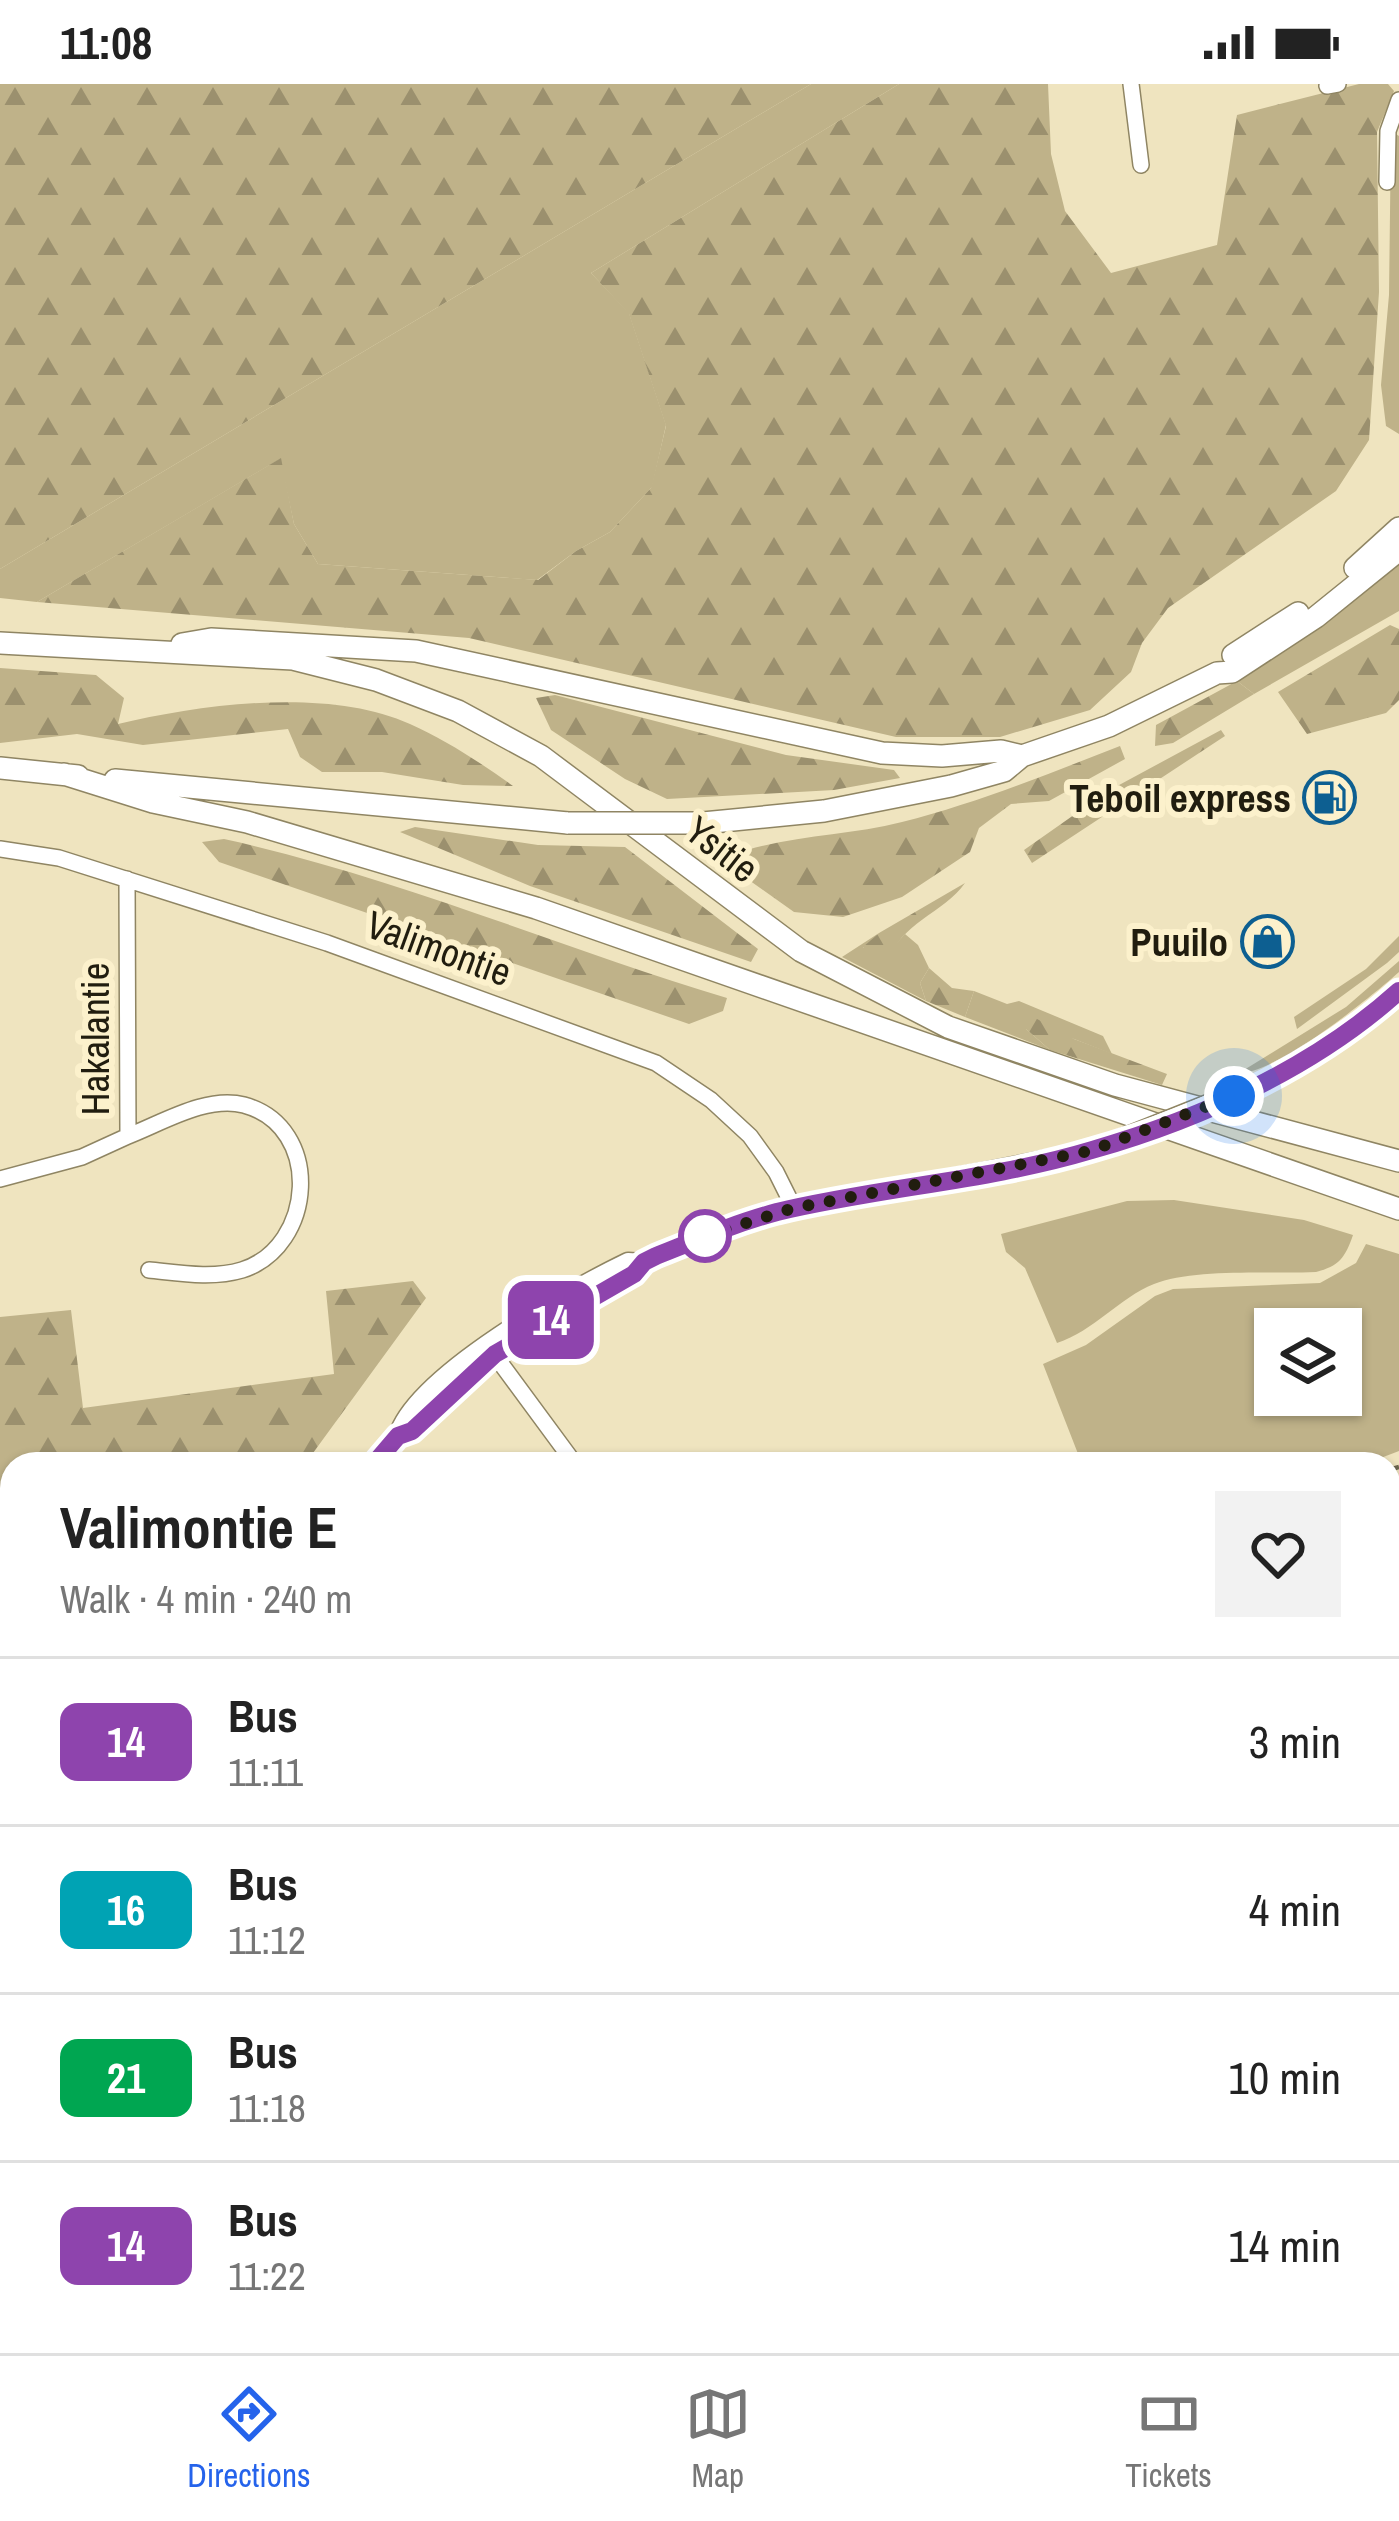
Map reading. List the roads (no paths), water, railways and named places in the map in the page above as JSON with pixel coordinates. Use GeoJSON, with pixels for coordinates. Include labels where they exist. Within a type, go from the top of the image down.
{"type":"FeatureCollection","features":[{"type":"Feature","properties":{"kind":"highway"},"geometry":{"type":"LineString","coordinates":[[1217,673],[1226,660],[1318,600],[1399,528]]}},
{"type":"Feature","properties":{"kind":"highway"},"geometry":{"type":"LineString","coordinates":[[0,768],[568,823],[703,823],[824,811],[1004,771],[1022,756],[1109,726],[1217,673],[1232,672],[1275,646],[1399,550]]}},
{"type":"Feature","properties":{"kind":"highway"},"geometry":{"type":"LineString","coordinates":[[152,650],[211,639],[416,651],[881,753],[942,756],[1000,751],[1022,756]]}},
{"type":"Feature","properties":{"kind":"highway","name":"Ysitie"},"geometry":{"type":"LineString","coordinates":[[0,643],[313,663],[376,680],[458,711],[542,756],[801,951],[947,1027],[1115,1085],[1399,1161]]}},
{"type":"Feature","properties":{"kind":"highway"},"geometry":{"type":"LineString","coordinates":[[64,774],[453,883],[1399,1209]]}},
{"type":"Feature","properties":{"kind":"main road"},"geometry":{"type":"LineString","coordinates":[[384,1452],[420,1402],[490,1349],[628,1262],[644,1262],[794,1208],[1090,1151],[1258,1084],[1354,1028],[1399,991]]}},
{"type":"Feature","properties":{"kind":"street"},"geometry":{"type":"LineString","coordinates":[[1131,84],[1141,165]]}},
{"type":"Feature","properties":{"kind":"street"},"geometry":{"type":"LineString","coordinates":[[1387,182],[1388,131],[1399,100]]}},
{"type":"Feature","properties":{"kind":"street","name":"Valimontie"},"geometry":{"type":"LineString","coordinates":[[0,849],[59,857],[327,943],[656,1063],[711,1100],[750,1136],[794,1208]]}},
{"type":"Feature","properties":{"kind":"street","name":"Hakalantie"},"geometry":{"type":"LineString","coordinates":[[0,1179],[82,1156],[128,1136],[127,879]]}},
{"type":"Feature","properties":{"kind":"street"},"geometry":{"type":"LineString","coordinates":[[128,1136],[211,1104],[245,1106],[274,1122],[294,1150],[301,1175],[300,1208],[276,1252],[243,1270],[208,1275],[149,1270]]}},
{"type":"Feature","properties":{"kind":"street"},"geometry":{"type":"LineString","coordinates":[[490,1349],[566,1452]]}},
{"type":"Feature","properties":{"kind":"place","name":"Teboil express"},"geometry":{"type":"Point","coordinates":[1330,798]}},
{"type":"Feature","properties":{"kind":"place","name":"Puuilo"},"geometry":{"type":"Point","coordinates":[1267,942]}}]}
